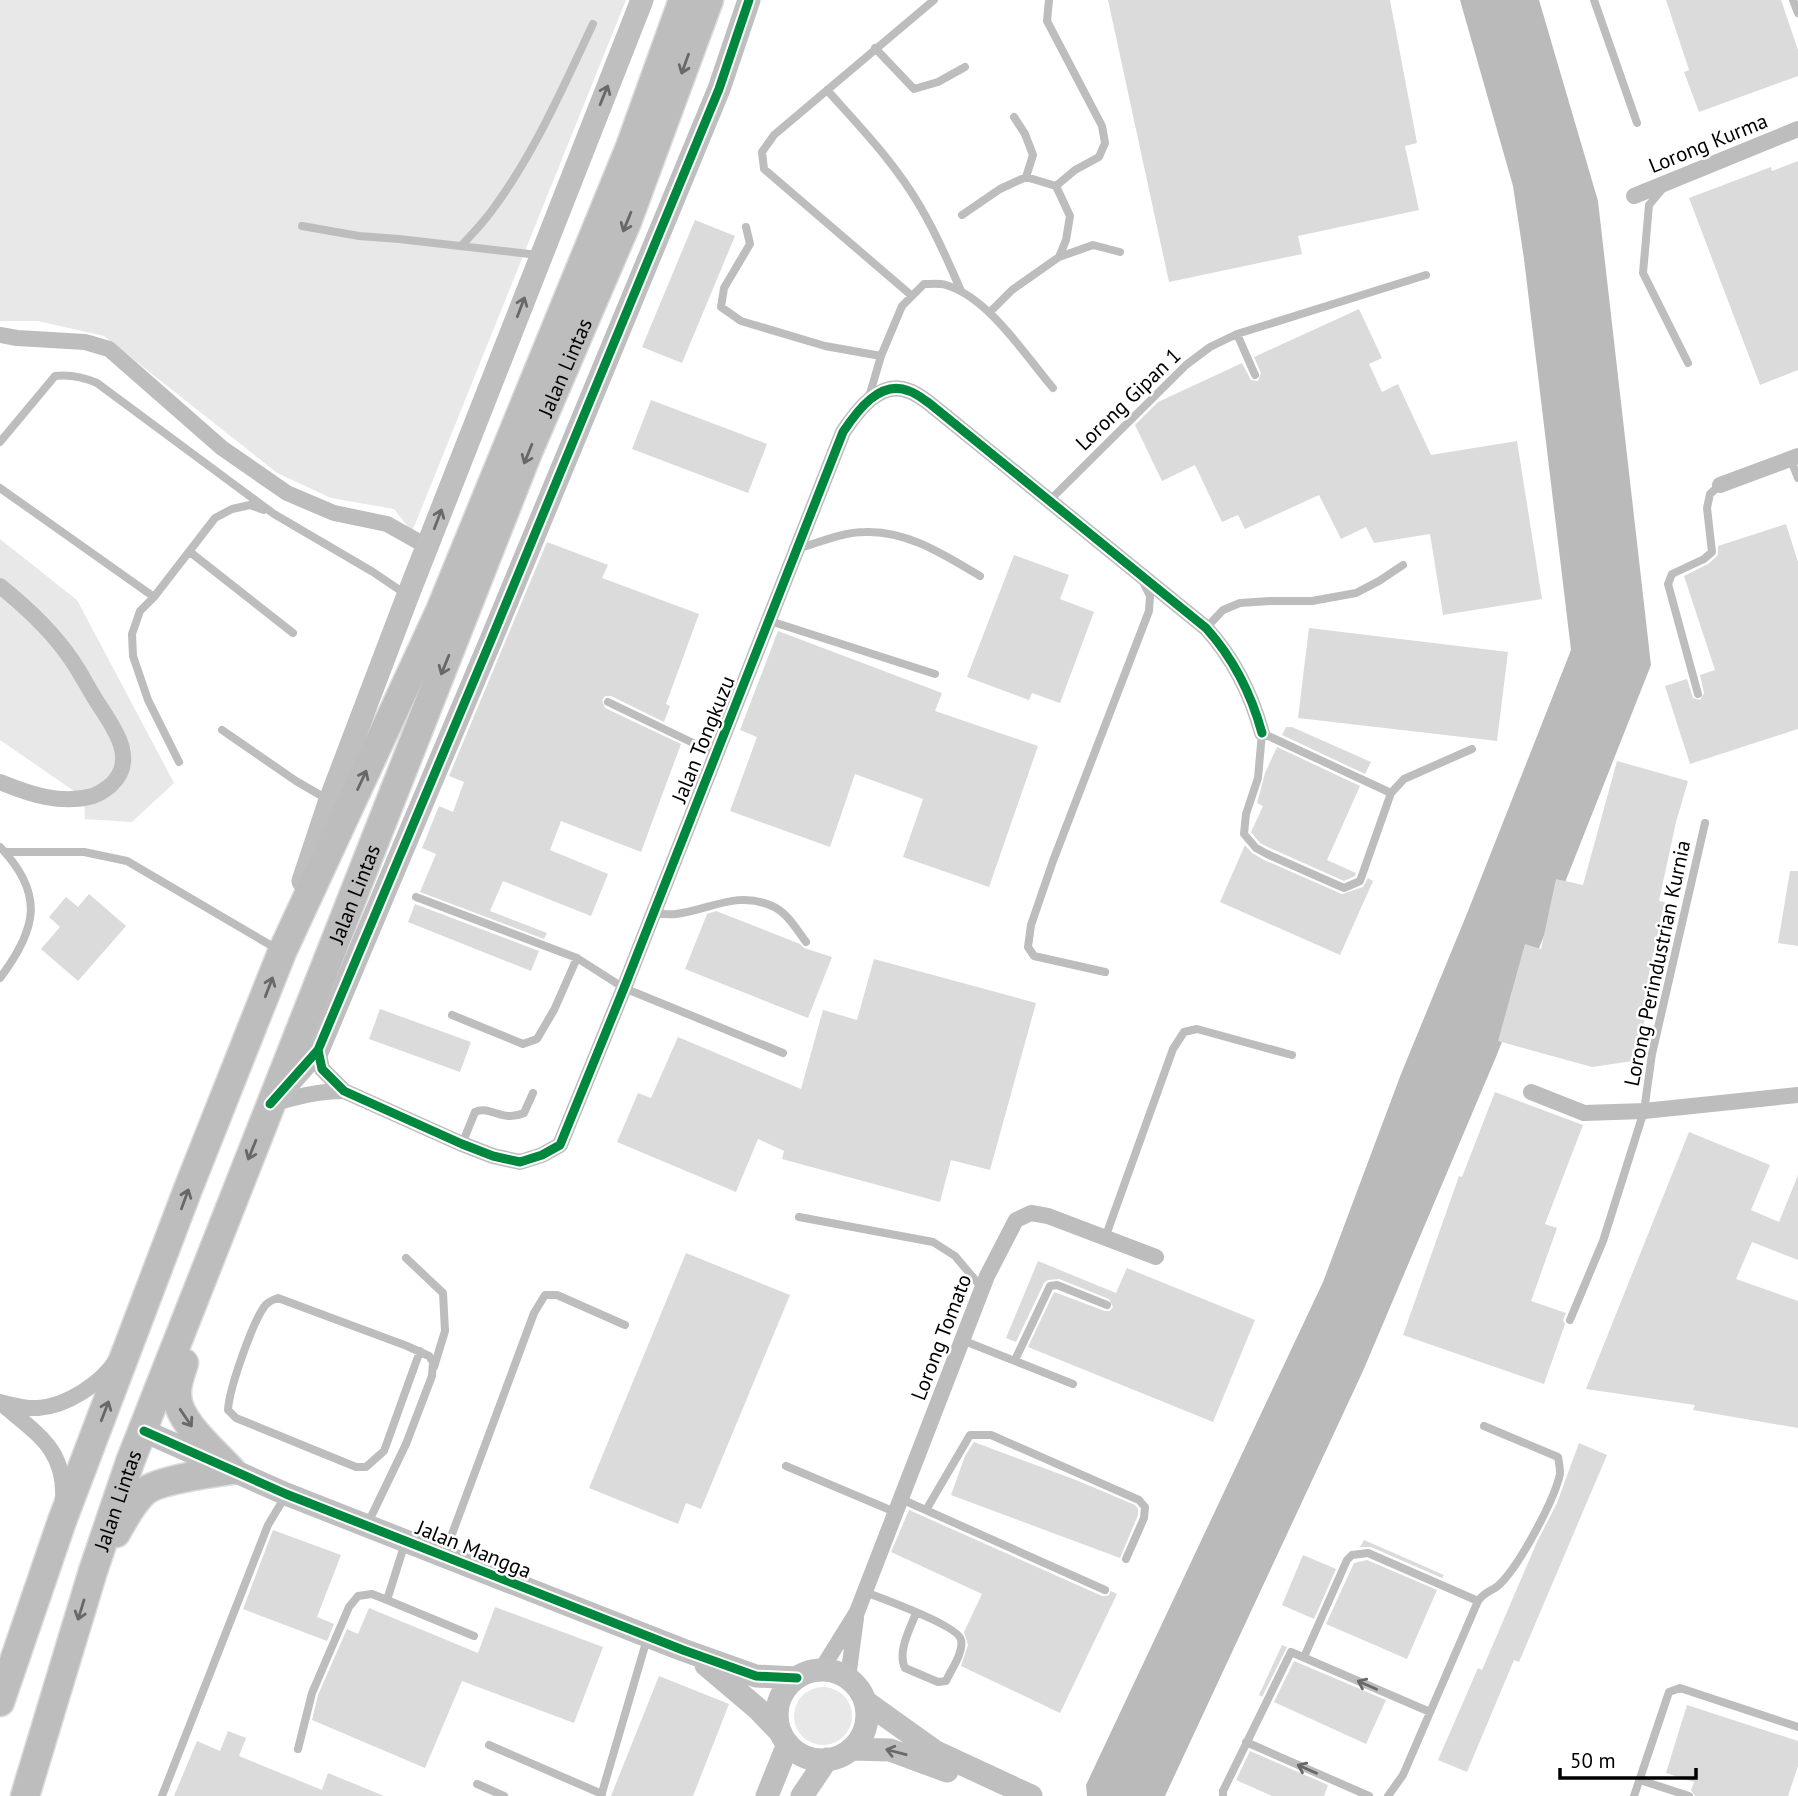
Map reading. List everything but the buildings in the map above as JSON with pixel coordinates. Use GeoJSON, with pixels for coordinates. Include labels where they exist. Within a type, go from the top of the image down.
{"type":"FeatureCollection","features":[{"type":"Feature","properties":{"kind":"highway","name":"Jalan Lintas"},"geometry":{"type":"LineString","coordinates":[[25,1796],[116,1501],[190,1306],[528,452],[627,222],[640,152],[683,0]]}},
{"type":"Feature","properties":{"kind":"highway","name":"Jalan Lintas"},"geometry":{"type":"LineString","coordinates":[[0,1702],[62,1521],[282,952],[440,611],[709,0]]}},
{"type":"Feature","properties":{"kind":"highway"},"geometry":{"type":"LineString","coordinates":[[190,1306],[194,1327],[179,1379],[177,1396],[181,1412],[231,1470]]}},
{"type":"Feature","properties":{"kind":"highway"},"geometry":{"type":"LineString","coordinates":[[36,1596],[97,1462],[122,1436],[144,1431]]}},
{"type":"Feature","properties":{"kind":"highway"},"geometry":{"type":"LineString","coordinates":[[93,1571],[132,1507],[146,1490],[231,1470]]}},
{"type":"Feature","properties":{"kind":"street"},"geometry":{"type":"LineString","coordinates":[[282,952],[330,800],[642,0]]}},
{"type":"Feature","properties":{"kind":"street"},"geometry":{"type":"LineString","coordinates":[[270,1104],[318,1050],[719,89],[747,2]]}},
{"type":"Feature","properties":{"kind":"street","name":"Lorong Kurma"},"geometry":{"type":"LineString","coordinates":[[1634,196],[1798,130]]}},
{"type":"Feature","properties":{"kind":"street"},"geometry":{"type":"LineString","coordinates":[[0,335],[85,342],[110,349],[222,448],[287,493],[334,513],[387,524],[428,547]]}},
{"type":"Feature","properties":{"kind":"street"},"geometry":{"type":"LineString","coordinates":[[868,400],[894,388],[909,391],[929,403],[1206,628],[1227,652],[1241,677],[1255,707],[1262,733]]}},
{"type":"Feature","properties":{"kind":"street","name":"Jalan Tongkuzu"},"geometry":{"type":"LineString","coordinates":[[318,1050],[321,1069],[344,1091],[462,1144],[493,1156],[520,1162],[542,1155],[560,1145],[843,432],[868,400]]}},
{"type":"Feature","properties":{"kind":"street"},"geometry":{"type":"LineString","coordinates":[[1720,485],[1794,457]]}},
{"type":"Feature","properties":{"kind":"street"},"geometry":{"type":"LineString","coordinates":[[0,586],[36,618],[71,658],[115,729],[123,750],[122,771],[116,780],[102,793],[84,798],[46,797],[0,782]]}},
{"type":"Feature","properties":{"kind":"street","name":"Jalan Tongkuzu"},"geometry":{"type":"LineString","coordinates":[[270,1104],[325,1091],[344,1091]]}},
{"type":"Feature","properties":{"kind":"street"},"geometry":{"type":"LineString","coordinates":[[1531,1092],[1584,1113],[1644,1111],[1798,1095]]}},
{"type":"Feature","properties":{"kind":"street","name":"Lorong Tomato"},"geometry":{"type":"LineString","coordinates":[[821,1670],[857,1612],[982,1288],[1016,1220],[1031,1213],[1048,1216],[1156,1257]]}},
{"type":"Feature","properties":{"kind":"street"},"geometry":{"type":"LineString","coordinates":[[0,1402],[36,1408],[54,1405],[73,1397],[112,1366],[136,1328]]}},
{"type":"Feature","properties":{"kind":"street"},"geometry":{"type":"LineString","coordinates":[[0,1402],[54,1452],[64,1492],[62,1521]]}},
{"type":"Feature","properties":{"kind":"street","name":"Jalan Mangga"},"geometry":{"type":"LineString","coordinates":[[144,1431],[286,1494],[683,1650],[757,1676],[797,1678],[808,1672],[821,1670]]}},
{"type":"Feature","properties":{"kind":"street","name":"Lorong Tomato"},"geometry":{"type":"LineString","coordinates":[[848,1678],[857,1612]]}},
{"type":"Feature","properties":{"kind":"street","name":"Jalan Mangga"},"geometry":{"type":"LineString","coordinates":[[683,1650],[717,1672],[803,1755],[827,1759]]}},
{"type":"Feature","properties":{"kind":"street"},"geometry":{"type":"LineString","coordinates":[[802,1796],[827,1759],[841,1756],[852,1749],[866,1728],[866,1702],[859,1688],[848,1678],[821,1670]]}},
{"type":"Feature","properties":{"kind":"street"},"geometry":{"type":"LineString","coordinates":[[767,1796],[784,1739],[777,1721],[777,1709],[781,1697],[797,1678]]}},
{"type":"Feature","properties":{"kind":"street"},"geometry":{"type":"LineString","coordinates":[[866,1702],[936,1752],[1031,1796]]}},
{"type":"Feature","properties":{"kind":"street"},"geometry":{"type":"LineString","coordinates":[[852,1749],[890,1750],[923,1761],[1004,1796]]}},
{"type":"Feature","properties":{"kind":"lane"},"geometry":{"type":"LineString","coordinates":[[912,296],[764,169],[762,152],[774,135],[934,0]]}},
{"type":"Feature","properties":{"kind":"lane"},"geometry":{"type":"LineString","coordinates":[[1049,0],[1047,21],[1102,127],[1105,144],[1099,157],[1075,170],[1056,186]]}},
{"type":"Feature","properties":{"kind":"lane"},"geometry":{"type":"LineString","coordinates":[[1594,0],[1637,122]]}},
{"type":"Feature","properties":{"kind":"lane"},"geometry":{"type":"LineString","coordinates":[[1793,0],[1798,13]]}},
{"type":"Feature","properties":{"kind":"lane"},"geometry":{"type":"LineString","coordinates":[[461,246],[492,211],[528,156],[593,24]]}},
{"type":"Feature","properties":{"kind":"lane"},"geometry":{"type":"LineString","coordinates":[[875,48],[914,89],[938,82],[965,67]]}},
{"type":"Feature","properties":{"kind":"lane"},"geometry":{"type":"LineString","coordinates":[[827,90],[880,149],[920,205],[944,249],[961,291]]}},
{"type":"Feature","properties":{"kind":"lane"},"geometry":{"type":"LineString","coordinates":[[1014,117],[1025,134],[1033,155],[1026,177]]}},
{"type":"Feature","properties":{"kind":"lane"},"geometry":{"type":"LineString","coordinates":[[961,215],[1026,177],[1056,186],[1069,216],[1066,240],[1059,257]]}},
{"type":"Feature","properties":{"kind":"lane"},"geometry":{"type":"LineString","coordinates":[[1669,182],[1649,205],[1643,273],[1688,363]]}},
{"type":"Feature","properties":{"kind":"lane"},"geometry":{"type":"LineString","coordinates":[[302,226],[359,236],[533,253],[541,256]]}},
{"type":"Feature","properties":{"kind":"lane"},"geometry":{"type":"LineString","coordinates":[[746,227],[750,244],[724,288],[721,307],[741,321],[825,346],[881,356]]}},
{"type":"Feature","properties":{"kind":"lane"},"geometry":{"type":"LineString","coordinates":[[990,313],[1012,290],[1059,257],[1093,245],[1120,253]]}},
{"type":"Feature","properties":{"kind":"lane","name":"Lorong Gipan 1"},"geometry":{"type":"LineString","coordinates":[[1050,500],[1186,365],[1210,347],[1237,334],[1426,275]]}},
{"type":"Feature","properties":{"kind":"lane"},"geometry":{"type":"LineString","coordinates":[[868,400],[881,356],[902,306],[924,284],[944,284],[961,291],[990,313],[1052,388]]}},
{"type":"Feature","properties":{"kind":"lane"},"geometry":{"type":"LineString","coordinates":[[1237,334],[1255,374]]}},
{"type":"Feature","properties":{"kind":"lane"},"geometry":{"type":"LineString","coordinates":[[0,442],[55,376],[69,374],[82,377],[97,383],[274,514],[408,595]]}},
{"type":"Feature","properties":{"kind":"lane"},"geometry":{"type":"LineString","coordinates":[[1794,457],[1798,478]]}},
{"type":"Feature","properties":{"kind":"lane"},"geometry":{"type":"LineString","coordinates":[[1698,694],[1668,584],[1672,574],[1704,559],[1712,552],[1707,508],[1710,494],[1720,485]]}},
{"type":"Feature","properties":{"kind":"lane"},"geometry":{"type":"LineString","coordinates":[[0,488],[154,597]]}},
{"type":"Feature","properties":{"kind":"lane"},"geometry":{"type":"LineString","coordinates":[[179,762],[148,700],[133,656],[132,634],[140,611],[154,597],[215,518],[232,509],[250,505],[274,514]]}},
{"type":"Feature","properties":{"kind":"lane"},"geometry":{"type":"LineString","coordinates":[[797,549],[865,531],[926,545],[980,576]]}},
{"type":"Feature","properties":{"kind":"lane"},"geometry":{"type":"LineString","coordinates":[[190,552],[293,633]]}},
{"type":"Feature","properties":{"kind":"lane"},"geometry":{"type":"LineString","coordinates":[[1206,628],[1223,610],[1240,603],[1312,601],[1356,593],[1380,582],[1403,565]]}},
{"type":"Feature","properties":{"kind":"lane"},"geometry":{"type":"LineString","coordinates":[[1105,972],[1034,956],[1028,947],[1031,925],[1052,861],[1149,611],[1150,596],[1139,573]]}},
{"type":"Feature","properties":{"kind":"lane"},"geometry":{"type":"LineString","coordinates":[[770,621],[934,674]]}},
{"type":"Feature","properties":{"kind":"lane"},"geometry":{"type":"LineString","coordinates":[[608,702],[716,754]]}},
{"type":"Feature","properties":{"kind":"lane"},"geometry":{"type":"LineString","coordinates":[[222,730],[296,781],[330,800]]}},
{"type":"Feature","properties":{"kind":"lane"},"geometry":{"type":"LineString","coordinates":[[1391,793],[1262,733],[1258,778],[1246,814],[1244,834],[1256,848],[1267,854],[1344,888],[1360,881],[1391,793],[1404,779],[1472,749]]}},
{"type":"Feature","properties":{"kind":"lane","name":"Lorong Perindustrian Kurnia"},"geometry":{"type":"LineString","coordinates":[[1570,1320],[1603,1241],[1644,1111],[1652,1054],[1705,823]]}},
{"type":"Feature","properties":{"kind":"lane"},"geometry":{"type":"LineString","coordinates":[[3,850],[84,852],[127,861],[282,952]]}},
{"type":"Feature","properties":{"kind":"lane"},"geometry":{"type":"LineString","coordinates":[[0,978],[26,937],[32,902],[29,887],[3,850]]}},
{"type":"Feature","properties":{"kind":"lane"},"geometry":{"type":"LineString","coordinates":[[416,897],[577,958],[624,988],[783,1053]]}},
{"type":"Feature","properties":{"kind":"lane"},"geometry":{"type":"LineString","coordinates":[[654,913],[674,914],[729,900],[744,899],[774,906],[806,942]]}},
{"type":"Feature","properties":{"kind":"lane"},"geometry":{"type":"LineString","coordinates":[[452,1015],[523,1044],[537,1039],[554,1010],[577,958]]}},
{"type":"Feature","properties":{"kind":"lane"},"geometry":{"type":"LineString","coordinates":[[1105,1238],[1173,1049],[1184,1032],[1197,1029],[1292,1055]]}},
{"type":"Feature","properties":{"kind":"lane"},"geometry":{"type":"LineString","coordinates":[[462,1144],[475,1112],[483,1110],[514,1118],[524,1113],[533,1093]]}},
{"type":"Feature","properties":{"kind":"lane"},"geometry":{"type":"LineString","coordinates":[[799,1217],[933,1242],[955,1256],[982,1288]]}},
{"type":"Feature","properties":{"kind":"lane"},"geometry":{"type":"LineString","coordinates":[[367,1526],[407,1444],[445,1331],[443,1293],[406,1258]]}},
{"type":"Feature","properties":{"kind":"lane"},"geometry":{"type":"LineString","coordinates":[[1015,1360],[1050,1286],[1057,1285],[1107,1305]]}},
{"type":"Feature","properties":{"kind":"lane"},"geometry":{"type":"LineString","coordinates":[[443,1556],[534,1313],[545,1295],[557,1295],[625,1325]]}},
{"type":"Feature","properties":{"kind":"lane"},"geometry":{"type":"LineString","coordinates":[[420,1351],[384,1451],[366,1467],[356,1467],[236,1418],[228,1410],[235,1379],[258,1318],[266,1303],[278,1298],[420,1351],[433,1362],[432,1376]]}},
{"type":"Feature","properties":{"kind":"lane"},"geometry":{"type":"LineString","coordinates":[[962,1340],[1073,1384]]}},
{"type":"Feature","properties":{"kind":"lane"},"geometry":{"type":"LineString","coordinates":[[1388,1796],[1403,1776],[1478,1601],[1485,1591],[1497,1587],[1512,1569],[1539,1526],[1560,1472],[1558,1457],[1485,1426]]}},
{"type":"Feature","properties":{"kind":"lane"},"geometry":{"type":"LineString","coordinates":[[926,1510],[970,1435],[991,1435],[1139,1500],[1145,1507],[1144,1518],[1126,1559]]}},
{"type":"Feature","properties":{"kind":"lane"},"geometry":{"type":"LineString","coordinates":[[786,1466],[898,1506],[926,1510],[1105,1590]]}},
{"type":"Feature","properties":{"kind":"lane"},"geometry":{"type":"LineString","coordinates":[[162,1796],[268,1525],[286,1494]]}},
{"type":"Feature","properties":{"kind":"lane"},"geometry":{"type":"LineString","coordinates":[[387,1600],[406,1540]]}},
{"type":"Feature","properties":{"kind":"lane"},"geometry":{"type":"LineString","coordinates":[[1304,1657],[1347,1560],[1352,1555],[1368,1553],[1478,1601]]}},
{"type":"Feature","properties":{"kind":"lane"},"geometry":{"type":"LineString","coordinates":[[865,1592],[916,1613],[957,1632],[961,1640],[960,1649],[946,1681],[938,1682],[905,1668],[901,1662],[916,1613]]}},
{"type":"Feature","properties":{"kind":"lane"},"geometry":{"type":"LineString","coordinates":[[298,1749],[312,1693],[349,1607],[358,1596],[372,1594],[474,1636]]}},
{"type":"Feature","properties":{"kind":"lane"},"geometry":{"type":"LineString","coordinates":[[489,1745],[601,1795],[648,1636]]}},
{"type":"Feature","properties":{"kind":"lane"},"geometry":{"type":"LineString","coordinates":[[1223,1796],[1246,1742],[1291,1652],[1430,1712]]}},
{"type":"Feature","properties":{"kind":"lane"},"geometry":{"type":"LineString","coordinates":[[1634,1796],[1670,1692],[1680,1688],[1798,1727]]}},
{"type":"Feature","properties":{"kind":"lane"},"geometry":{"type":"LineString","coordinates":[[1246,1742],[1369,1796]]}},
{"type":"Feature","properties":{"kind":"lane"},"geometry":{"type":"LineString","coordinates":[[1640,1780],[1689,1796]]}},
{"type":"Feature","properties":{"kind":"lane"},"geometry":{"type":"LineString","coordinates":[[477,1784],[504,1796]]}},
{"type":"Feature","properties":{"kind":"shaded area"},"geometry":{"type":"Polygon","coordinates":[[[0,0],[626,0],[412,532],[394,509],[331,498],[277,473],[104,336],[38,321],[0,321],[0,0]]]}},
{"type":"Feature","properties":{"kind":"shaded area"},"geometry":{"type":"Polygon","coordinates":[[[1460,0],[1539,0],[1598,201],[1651,665],[1496,1057],[1363,1371],[1165,1796],[1087,1796],[1086,1785],[1323,1282],[1401,1074],[1571,650],[1513,186],[1460,0]]]}},
{"type":"Feature","properties":{"kind":"shaded area"},"geometry":{"type":"Polygon","coordinates":[[[0,539],[77,600],[174,783],[132,822],[85,819],[84,798],[0,740],[0,539]]]}},
{"type":"Feature","properties":{"kind":"shaded area"},"geometry":{"type":"Polygon","coordinates":[[[823,1687],[834,1689],[847,1700],[852,1716],[850,1727],[839,1740],[823,1745],[812,1743],[799,1732],[794,1716],[796,1705],[807,1692],[823,1687]]]}},
{"type":"Feature","properties":{"kind":"cycle path"},"geometry":{"type":"LineString","coordinates":[[270,1104],[318,1050],[719,89],[749,0]]}},
{"type":"Feature","properties":{"kind":"cycle path"},"geometry":{"type":"LineString","coordinates":[[318,1050],[322,1069],[344,1091],[462,1144],[493,1156],[520,1162],[542,1155],[560,1145],[843,432],[870,399],[888,389],[909,391],[929,403],[1206,628],[1240,677],[1253,704],[1262,733]]}},
{"type":"Feature","properties":{"kind":"cycle path"},"geometry":{"type":"LineString","coordinates":[[144,1431],[286,1494],[683,1650],[756,1676],[797,1678]]}}]}
